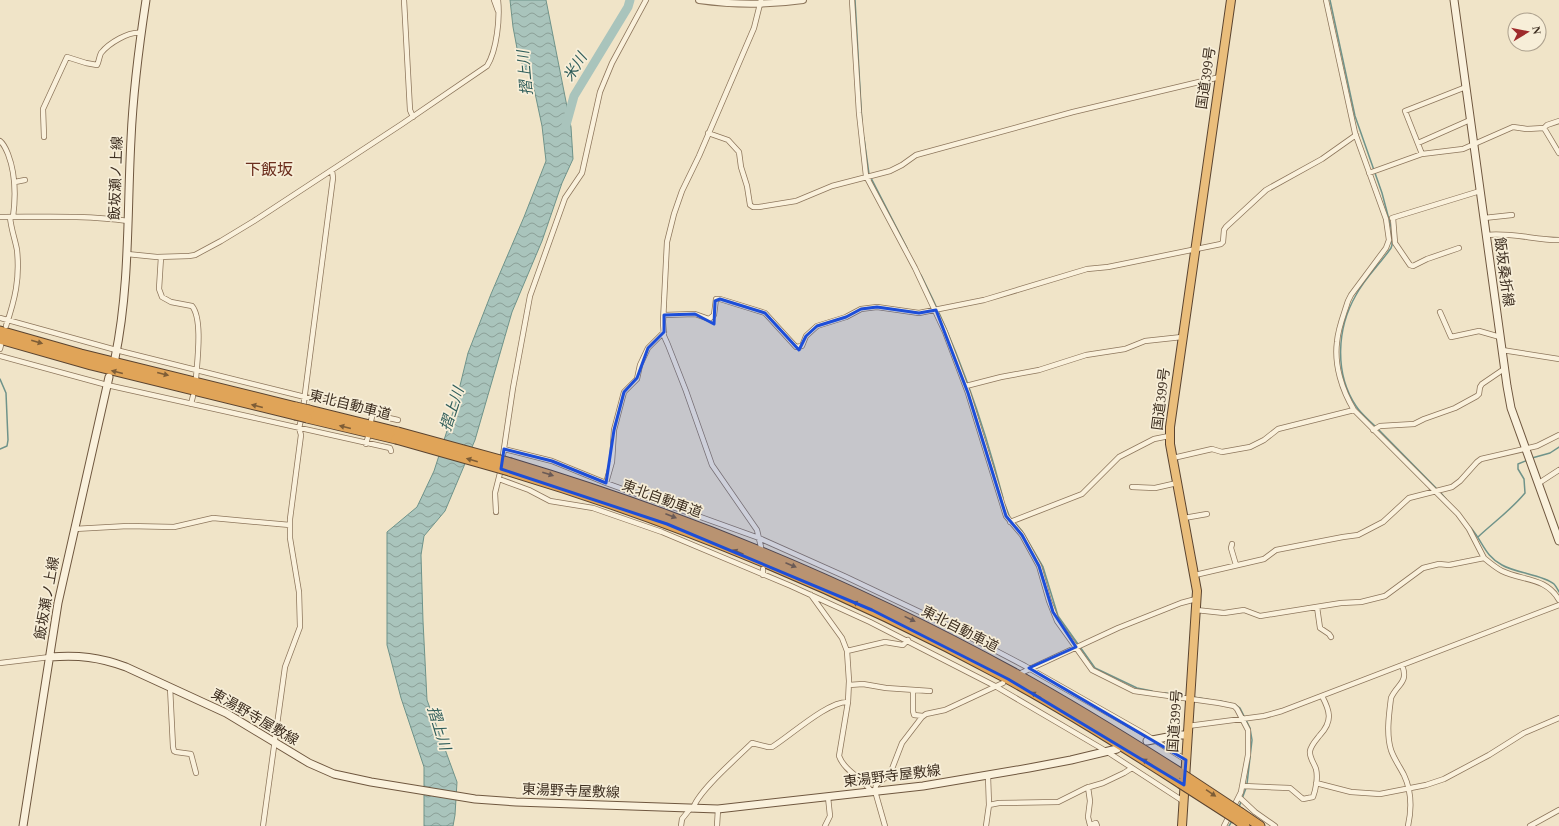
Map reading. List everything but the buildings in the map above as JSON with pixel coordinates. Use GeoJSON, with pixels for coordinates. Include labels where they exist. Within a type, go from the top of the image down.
{"type":"FeatureCollection","features":[{"type":"Feature","properties":{"kind":"highway","name":"国道399号"},"geometry":{"type":"LineString","coordinates":[[1182,826],[1196,599],[1195,575],[1169,436],[1182,336],[1231,0]]}},
{"type":"Feature","properties":{"kind":"highway","name":"東北自動車道"},"geometry":{"type":"LineString","coordinates":[[3,328],[81,354],[510,467],[667,524],[786,572],[872,610],[1008,679],[1181,778],[1238,816],[1260,826]]}},
{"type":"Feature","properties":{"kind":"highway","name":"東北自動車道"},"geometry":{"type":"LineString","coordinates":[[0,344],[296,411]]}},
{"type":"Feature","properties":{"kind":"highway","name":"東北自動車道"},"geometry":{"type":"LineString","coordinates":[[1238,816],[1245,826]]}},
{"type":"Feature","properties":{"kind":"main road","name":"飯坂瀬ノ上線"},"geometry":{"type":"LineString","coordinates":[[115,354],[124,306],[133,98],[146,0]]}},
{"type":"Feature","properties":{"kind":"main road","name":"飯坂桑折線"},"geometry":{"type":"LineString","coordinates":[[1454,0],[1504,369],[1511,408],[1559,541]]}},
{"type":"Feature","properties":{"kind":"main road","name":"飯坂瀬ノ上線"},"geometry":{"type":"LineString","coordinates":[[23,826],[58,603],[109,377]]}},
{"type":"Feature","properties":{"kind":"main road","name":"東湯野寺屋敷線"},"geometry":{"type":"LineString","coordinates":[[50,657],[72,655],[95,657],[126,667],[226,713],[309,763],[344,777],[475,799],[516,802],[718,809],[923,786],[988,776],[1071,760],[1117,749]]}},
{"type":"Feature","properties":{"kind":"main road"},"geometry":{"type":"LineString","coordinates":[[1150,740],[1178,734],[1188,735]]}},
{"type":"Feature","properties":{"kind":"street"},"geometry":{"type":"LineString","coordinates":[[404,0],[410,110],[413,117]]}},
{"type":"Feature","properties":{"kind":"street"},"geometry":{"type":"LineString","coordinates":[[494,0],[499,12]]}},
{"type":"Feature","properties":{"kind":"street"},"geometry":{"type":"LineString","coordinates":[[127,254],[161,257],[195,255],[222,241],[249,224],[413,117],[487,66],[492,54],[497,29],[499,12],[498,0]]}},
{"type":"Feature","properties":{"kind":"street"},"geometry":{"type":"LineString","coordinates":[[496,512],[495,493],[499,479],[513,388],[530,296],[565,198],[582,173],[600,92],[616,56],[646,0]]}},
{"type":"Feature","properties":{"kind":"street"},"geometry":{"type":"LineString","coordinates":[[699,0],[739,4],[803,0]]}},
{"type":"Feature","properties":{"kind":"street"},"geometry":{"type":"LineString","coordinates":[[852,0],[861,137],[869,177],[938,310],[967,385],[1004,511],[1022,535],[1039,566],[1053,612],[1092,670],[1134,691],[1234,706],[1246,718],[1249,742],[1245,786],[1241,799],[1224,826]]}},
{"type":"Feature","properties":{"kind":"street"},"geometry":{"type":"LineString","coordinates":[[1326,0],[1356,135],[1390,219],[1395,242],[1410,265],[1413,266],[1427,259],[1459,248]]}},
{"type":"Feature","properties":{"kind":"street"},"geometry":{"type":"LineString","coordinates":[[760,2],[754,28],[682,191],[667,242],[664,315],[664,332],[668,346],[686,391],[712,466],[757,530],[760,547]]}},
{"type":"Feature","properties":{"kind":"street"},"geometry":{"type":"LineString","coordinates":[[44,137],[43,109],[67,58],[97,65],[103,52],[124,35],[137,32],[141,33]]}},
{"type":"Feature","properties":{"kind":"street"},"geometry":{"type":"LineString","coordinates":[[708,132],[728,140],[739,152],[741,167],[748,186],[750,205],[753,207],[796,201],[832,186],[890,171],[916,155],[1073,112],[1220,77]]}},
{"type":"Feature","properties":{"kind":"street"},"geometry":{"type":"LineString","coordinates":[[1422,154],[1405,111],[1466,87]]}},
{"type":"Feature","properties":{"kind":"street"},"geometry":{"type":"LineString","coordinates":[[1418,143],[1470,120]]}},
{"type":"Feature","properties":{"kind":"street"},"geometry":{"type":"LineString","coordinates":[[1370,172],[1422,154],[1463,149],[1513,127],[1527,129],[1544,128],[1547,125],[1559,121]]}},
{"type":"Feature","properties":{"kind":"street"},"geometry":{"type":"LineString","coordinates":[[1544,128],[1559,153]]}},
{"type":"Feature","properties":{"kind":"street"},"geometry":{"type":"LineString","coordinates":[[664,315],[695,314],[708,319],[714,315],[716,299],[720,299],[765,313],[796,347],[800,347],[802,346],[806,336],[818,326],[846,318],[861,309],[877,307],[919,313],[938,310],[984,300],[1087,269],[1108,267],[1220,244],[1223,242],[1224,230],[1226,226],[1266,190],[1322,159],[1356,135]]}},
{"type":"Feature","properties":{"kind":"street"},"geometry":{"type":"LineString","coordinates":[[0,141],[3,143],[11,161],[15,182],[11,217],[18,273],[17,292],[8,320],[3,328]]}},
{"type":"Feature","properties":{"kind":"street"},"geometry":{"type":"LineString","coordinates":[[263,826],[285,667],[300,627],[299,592],[290,538],[290,525],[301,435],[299,428],[305,397],[333,178],[332,170]]}},
{"type":"Feature","properties":{"kind":"street"},"geometry":{"type":"LineString","coordinates":[[15,182],[25,180]]}},
{"type":"Feature","properties":{"kind":"street"},"geometry":{"type":"LineString","coordinates":[[1390,219],[1480,191]]}},
{"type":"Feature","properties":{"kind":"street"},"geometry":{"type":"LineString","coordinates":[[1484,218],[1512,215]]}},
{"type":"Feature","properties":{"kind":"street"},"geometry":{"type":"LineString","coordinates":[[0,217],[128,221]]}},
{"type":"Feature","properties":{"kind":"street"},"geometry":{"type":"LineString","coordinates":[[1390,219],[1388,245],[1351,295],[1336,342],[1339,374],[1344,392],[1354,410],[1375,428],[1465,523],[1484,558],[1503,571],[1547,586],[1554,592],[1559,600]]}},
{"type":"Feature","properties":{"kind":"street"},"geometry":{"type":"LineString","coordinates":[[1486,236],[1526,236],[1545,240],[1559,240]]}},
{"type":"Feature","properties":{"kind":"street"},"geometry":{"type":"LineString","coordinates":[[161,257],[160,289],[162,297],[171,302],[192,306],[195,311],[199,335],[196,379]]}},
{"type":"Feature","properties":{"kind":"street"},"geometry":{"type":"LineString","coordinates":[[1440,312],[1451,337],[1480,332],[1500,337]]}},
{"type":"Feature","properties":{"kind":"street"},"geometry":{"type":"LineString","coordinates":[[0,318],[115,354],[197,370],[305,397],[369,410],[380,416],[398,420]]}},
{"type":"Feature","properties":{"kind":"street"},"geometry":{"type":"LineString","coordinates":[[606,483],[612,462],[616,424],[624,392],[636,379],[640,365],[648,348],[664,332]]}},
{"type":"Feature","properties":{"kind":"street"},"geometry":{"type":"LineString","coordinates":[[967,385],[1039,370],[1086,355],[1125,349],[1145,341],[1182,336]]}},
{"type":"Feature","properties":{"kind":"street"},"geometry":{"type":"LineString","coordinates":[[1502,350],[1559,359]]}},
{"type":"Feature","properties":{"kind":"street"},"geometry":{"type":"LineString","coordinates":[[0,356],[107,385],[366,444],[390,448],[391,451]]}},
{"type":"Feature","properties":{"kind":"street"},"geometry":{"type":"LineString","coordinates":[[1375,428],[1414,424],[1456,408],[1477,396],[1482,384],[1504,369]]}},
{"type":"Feature","properties":{"kind":"street"},"geometry":{"type":"LineString","coordinates":[[191,404],[193,396]]}},
{"type":"Feature","properties":{"kind":"street"},"geometry":{"type":"LineString","coordinates":[[1173,458],[1212,449],[1222,452],[1250,448],[1264,440],[1278,429],[1354,410]]}},
{"type":"Feature","properties":{"kind":"street"},"geometry":{"type":"LineString","coordinates":[[371,420],[373,412]]}},
{"type":"Feature","properties":{"kind":"street"},"geometry":{"type":"LineString","coordinates":[[1195,575],[1264,559],[1276,550],[1358,535],[1383,522],[1409,498],[1415,495],[1435,492],[1452,487],[1460,481],[1481,459],[1527,451],[1559,435]]}},
{"type":"Feature","properties":{"kind":"street"},"geometry":{"type":"LineString","coordinates":[[1012,521],[1082,494],[1119,457],[1154,439],[1169,436]]}},
{"type":"Feature","properties":{"kind":"street"},"geometry":{"type":"LineString","coordinates":[[366,444],[368,438]]}},
{"type":"Feature","properties":{"kind":"street"},"geometry":{"type":"LineString","coordinates":[[504,449],[552,461],[606,483],[759,538],[911,607],[1029,668],[1186,760]]}},
{"type":"Feature","properties":{"kind":"street"},"geometry":{"type":"LineString","coordinates":[[1539,483],[1559,470]]}},
{"type":"Feature","properties":{"kind":"street"},"geometry":{"type":"LineString","coordinates":[[499,479],[529,490],[550,500],[593,508],[623,518],[711,552],[811,595],[908,640],[995,686],[1106,752],[1183,801]]}},
{"type":"Feature","properties":{"kind":"street"},"geometry":{"type":"LineString","coordinates":[[1132,487],[1155,488],[1177,483]]}},
{"type":"Feature","properties":{"kind":"street"},"geometry":{"type":"LineString","coordinates":[[1184,518],[1207,514]]}},
{"type":"Feature","properties":{"kind":"street"},"geometry":{"type":"LineString","coordinates":[[74,528],[128,526],[174,527],[213,518],[290,525]]}},
{"type":"Feature","properties":{"kind":"street"},"geometry":{"type":"LineString","coordinates":[[1232,544],[1231,548],[1236,565]]}},
{"type":"Feature","properties":{"kind":"street"},"geometry":{"type":"LineString","coordinates":[[1196,610],[1224,613],[1244,610],[1260,616],[1361,602],[1385,596],[1423,568],[1439,564],[1449,565],[1484,558]]}},
{"type":"Feature","properties":{"kind":"street"},"geometry":{"type":"LineString","coordinates":[[763,575],[764,569]]}},
{"type":"Feature","properties":{"kind":"street"},"geometry":{"type":"LineString","coordinates":[[811,595],[842,638],[847,651],[849,685],[848,702],[839,756],[841,762],[873,791],[885,826]]}},
{"type":"Feature","properties":{"kind":"street"},"geometry":{"type":"LineString","coordinates":[[1021,673],[1029,668],[1128,624],[1142,620],[1181,603],[1196,599]]}},
{"type":"Feature","properties":{"kind":"street"},"geometry":{"type":"LineString","coordinates":[[1188,726],[1246,718],[1282,711],[1559,605]]}},
{"type":"Feature","properties":{"kind":"street"},"geometry":{"type":"LineString","coordinates":[[1317,607],[1320,628],[1331,637]]}},
{"type":"Feature","properties":{"kind":"street"},"geometry":{"type":"LineString","coordinates":[[847,651],[885,642],[903,644],[908,640]]}},
{"type":"Feature","properties":{"kind":"street"},"geometry":{"type":"LineString","coordinates":[[0,663],[50,657]]}},
{"type":"Feature","properties":{"kind":"street"},"geometry":{"type":"LineString","coordinates":[[1402,665],[1405,672],[1405,678],[1391,698],[1389,738],[1391,751],[1405,776],[1412,802],[1408,826]]}},
{"type":"Feature","properties":{"kind":"street"},"geometry":{"type":"LineString","coordinates":[[913,690],[912,711],[914,714],[923,716],[945,710],[1003,683]]}},
{"type":"Feature","properties":{"kind":"street"},"geometry":{"type":"LineString","coordinates":[[849,685],[863,684],[886,688],[930,691]]}},
{"type":"Feature","properties":{"kind":"street"},"geometry":{"type":"LineString","coordinates":[[170,687],[174,751],[191,754],[196,773]]}},
{"type":"Feature","properties":{"kind":"street"},"geometry":{"type":"LineString","coordinates":[[1245,786],[1290,788],[1300,797],[1305,799],[1313,796],[1317,773],[1310,751],[1323,732],[1330,717],[1327,705],[1322,696]]}},
{"type":"Feature","properties":{"kind":"street"},"geometry":{"type":"LineString","coordinates":[[682,826],[682,819],[692,809],[696,800],[730,763],[743,753],[752,743],[772,747],[830,707],[841,702],[848,702]]}},
{"type":"Feature","properties":{"kind":"street"},"geometry":{"type":"LineString","coordinates":[[873,791],[876,785],[890,774],[902,743],[923,716]]}},
{"type":"Feature","properties":{"kind":"street"},"geometry":{"type":"LineString","coordinates":[[1316,783],[1351,792],[1380,794],[1408,790],[1444,779],[1489,755],[1524,733],[1559,718]]}},
{"type":"Feature","properties":{"kind":"street"},"geometry":{"type":"LineString","coordinates":[[989,806],[999,803],[1058,802],[1088,787],[1103,783],[1132,768]]}},
{"type":"Feature","properties":{"kind":"street"},"geometry":{"type":"LineString","coordinates":[[986,826],[989,806],[988,776]]}},
{"type":"Feature","properties":{"kind":"street"},"geometry":{"type":"LineString","coordinates":[[1088,787],[1090,801],[1088,817],[1090,825],[1096,823],[1097,826]]}},
{"type":"Feature","properties":{"kind":"street"},"geometry":{"type":"LineString","coordinates":[[825,826],[830,816],[828,797]]}},
{"type":"Feature","properties":{"kind":"street"},"geometry":{"type":"LineString","coordinates":[[1241,799],[1255,812],[1275,826]]}},
{"type":"Feature","properties":{"kind":"street"},"geometry":{"type":"LineString","coordinates":[[717,826],[718,809]]}},
{"type":"Feature","properties":{"kind":"street"},"geometry":{"type":"LineString","coordinates":[[1530,826],[1559,810]]}},
{"type":"Feature","properties":{"kind":"highlighted area"},"geometry":{"type":"Polygon","coordinates":[[[720,299],[765,313],[799,350],[806,336],[817,326],[846,317],[861,309],[877,307],[919,313],[936,310],[968,393],[1006,516],[1022,535],[1039,566],[1053,612],[1076,647],[1029,668],[1186,760],[1184,785],[1008,679],[872,610],[667,524],[501,469],[504,449],[552,461],[606,483],[614,430],[624,392],[637,378],[648,348],[664,332],[664,315],[695,314],[714,324],[715,301],[720,299]]]}},
{"type":"Feature","properties":{"kind":"water"},"geometry":{"type":"Polygon","coordinates":[[[510,0],[546,0],[571,127],[573,159],[562,183],[542,241],[512,312],[475,440],[445,511],[424,536],[421,555],[427,700],[457,782],[453,826],[424,826],[424,767],[401,698],[387,645],[387,532],[417,507],[434,471],[455,406],[468,353],[546,161],[542,126],[532,79],[519,59],[510,0]]]}},
{"type":"Feature","properties":{"kind":"waterway","name":"米川"},"geometry":{"type":"LineString","coordinates":[[566,125],[574,96],[628,7],[630,0]]}},
{"type":"Feature","properties":{"kind":"waterway"},"geometry":{"type":"LineString","coordinates":[[855,0],[862,124]]}},
{"type":"Feature","properties":{"kind":"waterway"},"geometry":{"type":"LineString","coordinates":[[1330,0],[1355,116],[1382,193],[1391,227],[1391,248],[1356,295],[1345,322],[1342,336],[1341,365],[1349,393],[1358,409],[1375,426]]}},
{"type":"Feature","properties":{"kind":"waterway"},"geometry":{"type":"LineString","coordinates":[[864,138],[869,174],[907,248]]}},
{"type":"Feature","properties":{"kind":"waterway"},"geometry":{"type":"LineString","coordinates":[[921,275],[946,329],[968,384],[987,441],[1003,498]]}},
{"type":"Feature","properties":{"kind":"waterway"},"geometry":{"type":"LineString","coordinates":[[0,379],[6,393],[8,440],[7,446],[0,449]]}},
{"type":"Feature","properties":{"kind":"waterway"},"geometry":{"type":"LineString","coordinates":[[1378,429],[1437,489]]}},
{"type":"Feature","properties":{"kind":"waterway"},"geometry":{"type":"LineString","coordinates":[[1532,458],[1550,453],[1559,447]]}},
{"type":"Feature","properties":{"kind":"waterway"},"geometry":{"type":"LineString","coordinates":[[1478,537],[1525,493],[1524,479],[1518,469],[1518,464],[1528,460]]}},
{"type":"Feature","properties":{"kind":"waterway"},"geometry":{"type":"LineString","coordinates":[[1440,492],[1446,499]]}},
{"type":"Feature","properties":{"kind":"waterway"},"geometry":{"type":"LineString","coordinates":[[1005,505],[1010,518]]}},
{"type":"Feature","properties":{"kind":"waterway"},"geometry":{"type":"LineString","coordinates":[[1016,524],[1022,531],[1043,567],[1058,616],[1095,668],[1137,688],[1152,691]]}},
{"type":"Feature","properties":{"kind":"waterway"},"geometry":{"type":"LineString","coordinates":[[1471,528],[1488,553],[1496,561],[1508,568],[1543,578],[1555,585],[1559,592]]}},
{"type":"Feature","properties":{"kind":"waterway"},"geometry":{"type":"LineString","coordinates":[[1165,693],[1181,695]]}},
{"type":"Feature","properties":{"kind":"waterway"},"geometry":{"type":"LineString","coordinates":[[1193,697],[1211,700]]}},
{"type":"Feature","properties":{"kind":"waterway"},"geometry":{"type":"LineString","coordinates":[[1220,701],[1236,705],[1240,708],[1250,728],[1252,740],[1247,784]]}},
{"type":"Feature","properties":{"kind":"waterway"},"geometry":{"type":"LineString","coordinates":[[1239,807],[1246,788]]}},
{"type":"Feature","properties":{"kind":"waterway"},"geometry":{"type":"LineString","coordinates":[[1229,826],[1232,821]]}},
{"type":"Feature","properties":{"kind":"district","name":"下飯坂"},"geometry":{"type":"Point","coordinates":[269,169]}},
{"type":"Feature","properties":{"kind":"water label","name":"摺上川"},"geometry":{"type":"Point","coordinates":[525,73]}},
{"type":"Feature","properties":{"kind":"water label","name":"摺上川"},"geometry":{"type":"Point","coordinates":[452,409]}},
{"type":"Feature","properties":{"kind":"water label","name":"摺上川"},"geometry":{"type":"Point","coordinates":[439,728]}}]}
